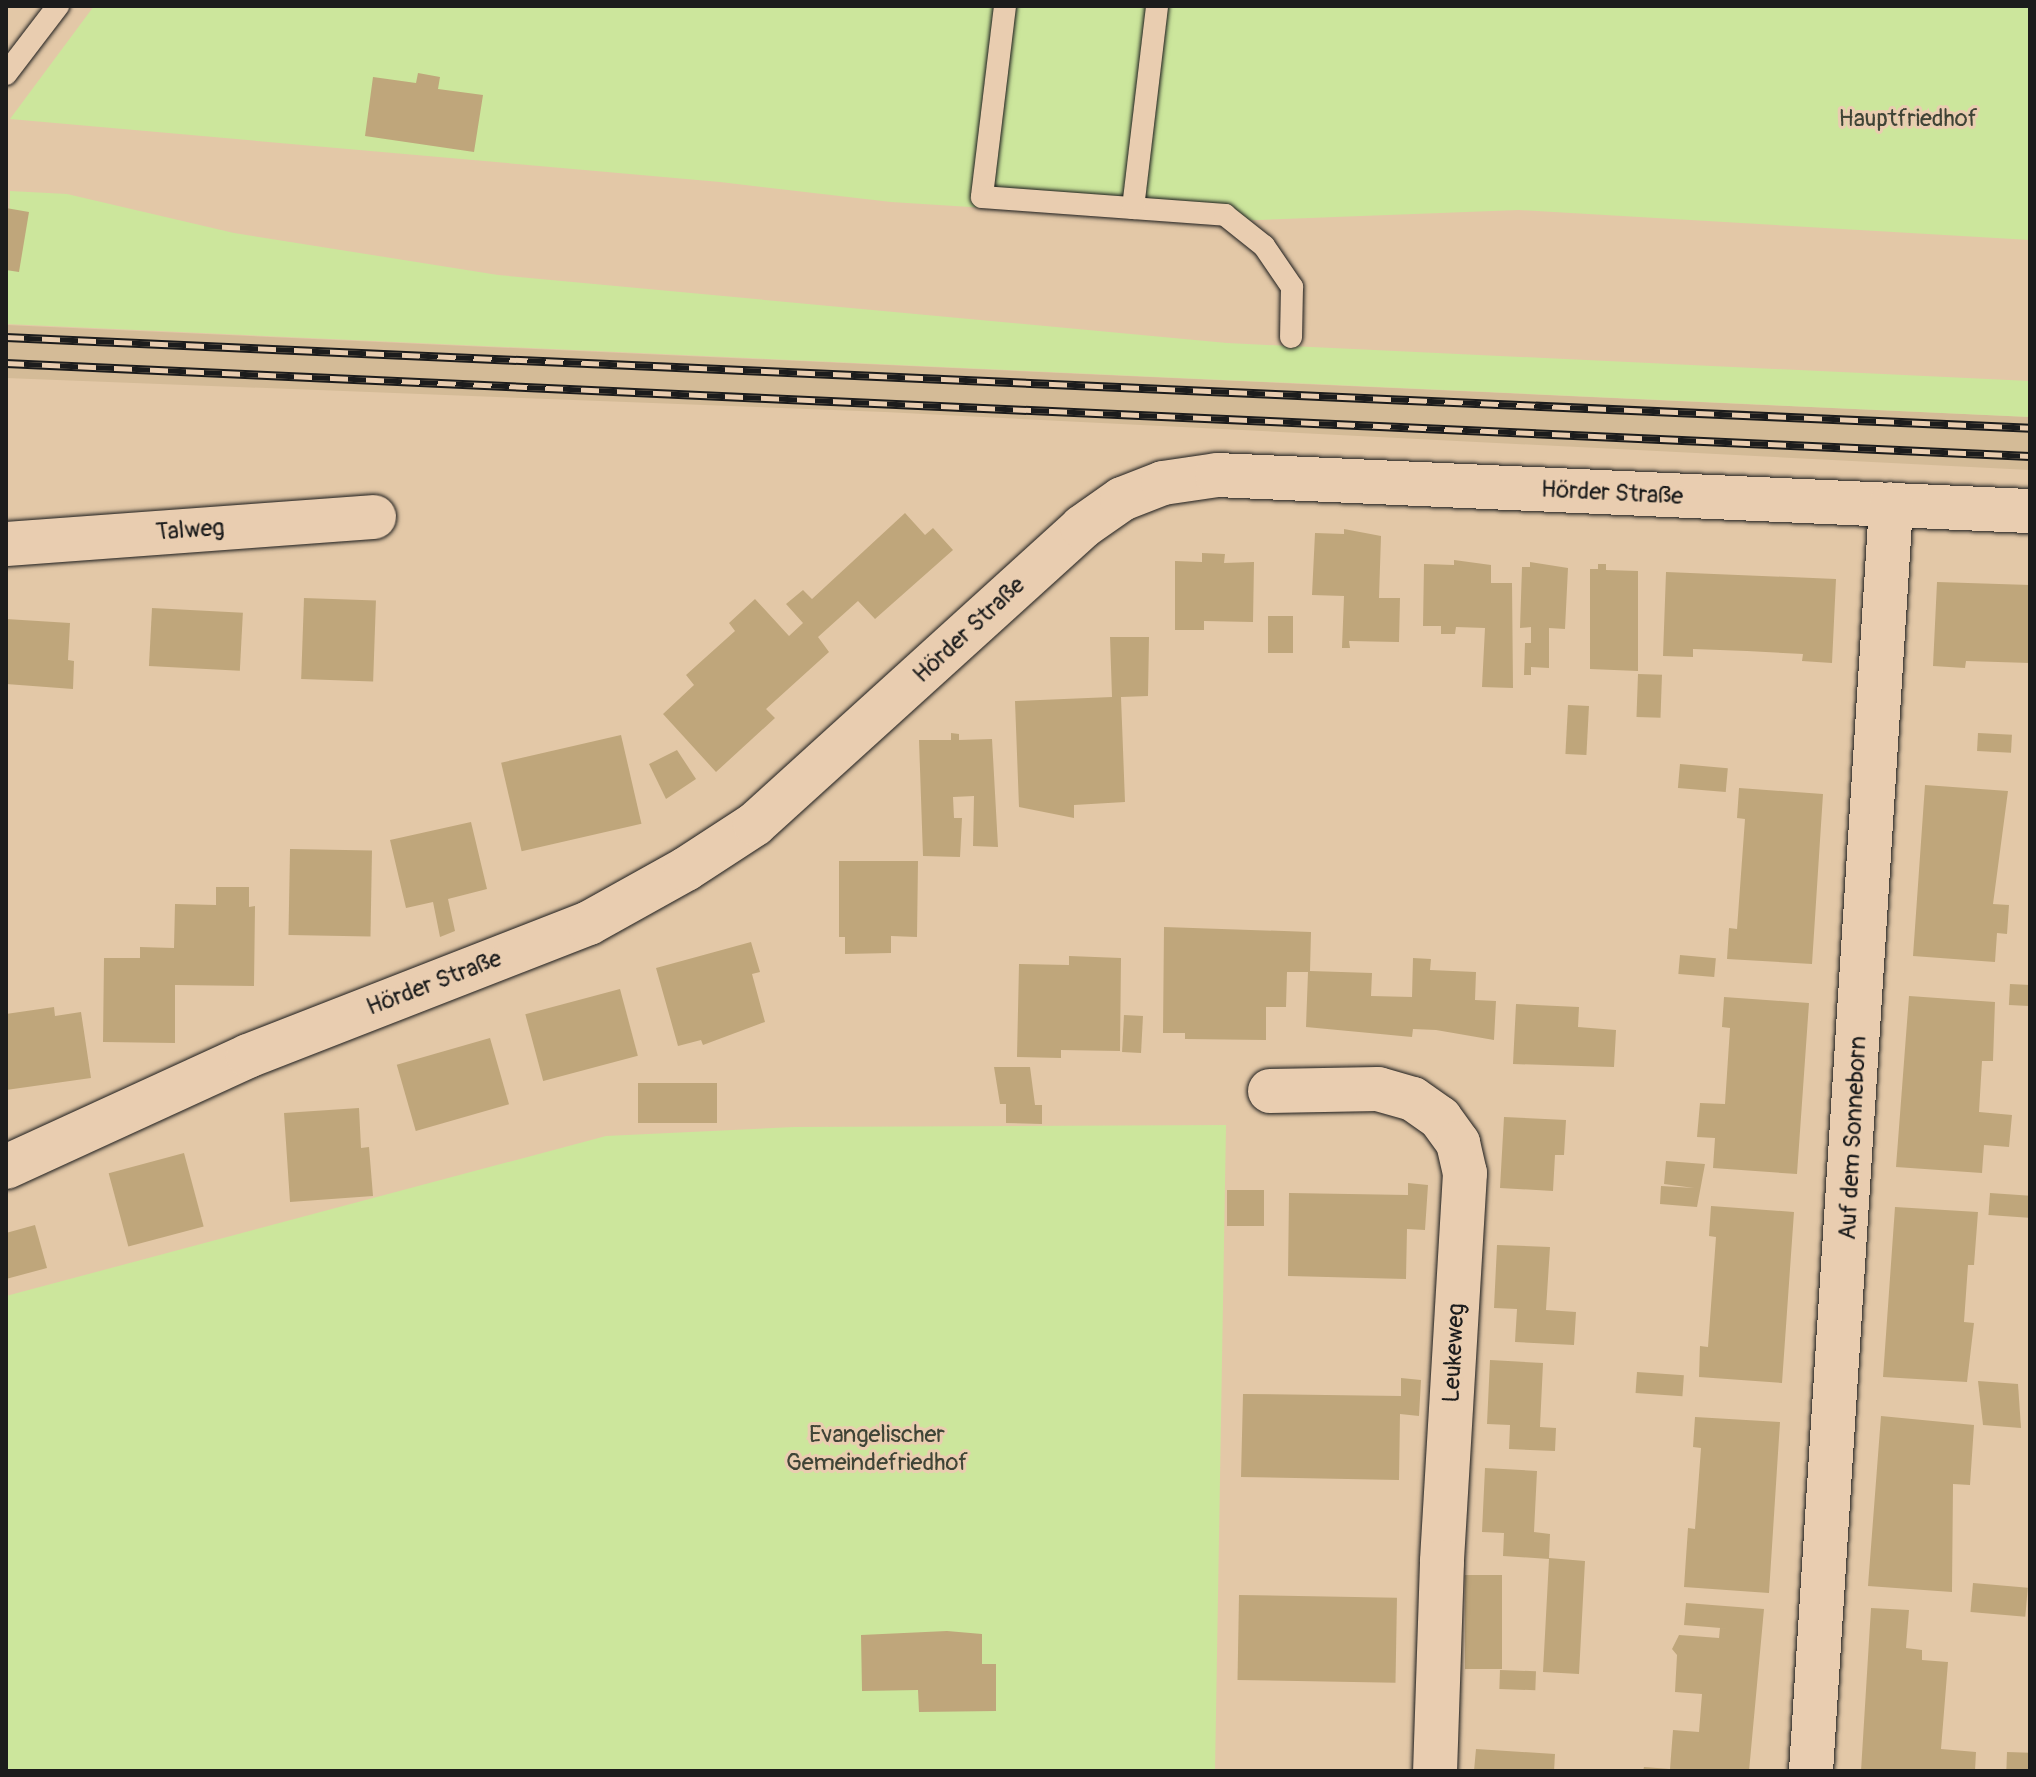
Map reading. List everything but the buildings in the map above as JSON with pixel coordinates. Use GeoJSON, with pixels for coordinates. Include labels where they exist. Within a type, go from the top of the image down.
{"type":"FeatureCollection","features":[{"type":"Feature","properties":{"kind":"street","name":"Hörder Straße"},"geometry":{"type":"LineString","coordinates":[[6,1167],[248,1056],[589,923],[686,869],[755,824],[1082,527],[1122,499],[1163,483],[1217,475],[2030,511]]}},
{"type":"Feature","properties":{"kind":"street","name":"Auf dem Sonneborn"},"geometry":{"type":"LineString","coordinates":[[1811,1771],[1891,505]]}},
{"type":"Feature","properties":{"kind":"street","name":"Talweg"},"geometry":{"type":"LineString","coordinates":[[6,544],[374,517]]}},
{"type":"Feature","properties":{"kind":"street","name":"Leukeweg"},"geometry":{"type":"LineString","coordinates":[[1270,1091],[1378,1089],[1413,1099],[1440,1118],[1458,1143],[1465,1173],[1442,1562],[1435,1771]]}},
{"type":"Feature","properties":{"kind":"lane"},"geometry":{"type":"LineString","coordinates":[[6,74],[58,6]]}},
{"type":"Feature","properties":{"kind":"lane"},"geometry":{"type":"LineString","coordinates":[[1005,6],[982,197],[1225,215],[1264,246],[1292,287],[1291,337]]}},
{"type":"Feature","properties":{"kind":"lane"},"geometry":{"type":"LineString","coordinates":[[1133,208],[1157,6]]}},
{"type":"Feature","properties":{"kind":"shaded area"},"geometry":{"type":"Polygon","coordinates":[[[6,325],[2030,417],[2030,470],[885,412],[6,378],[6,325]]]}},
{"type":"Feature","properties":{"kind":"green space","name":"Hauptfriedhof"},"geometry":{"type":"Polygon","coordinates":[[[94,6],[2030,6],[2030,240],[1519,210],[1206,222],[891,202],[720,182],[10,119],[94,6]]]}},
{"type":"Feature","properties":{"kind":"green space"},"geometry":{"type":"Polygon","coordinates":[[[10,191],[67,194],[234,233],[498,275],[1227,343],[2030,381],[2030,417],[6,324],[10,191]]]}},
{"type":"Feature","properties":{"kind":"green space","name":"Evangelischer Gemeindefriedhof"},"geometry":{"type":"Polygon","coordinates":[[[1226,1125],[1215,1771],[6,1771],[6,1296],[606,1136],[794,1127],[1226,1125]]]}},
{"type":"Feature","properties":{"kind":"railway"},"geometry":{"type":"LineString","coordinates":[[6,337],[2030,428]]}},
{"type":"Feature","properties":{"kind":"railway"},"geometry":{"type":"LineString","coordinates":[[6,363],[2030,456]]}}]}
